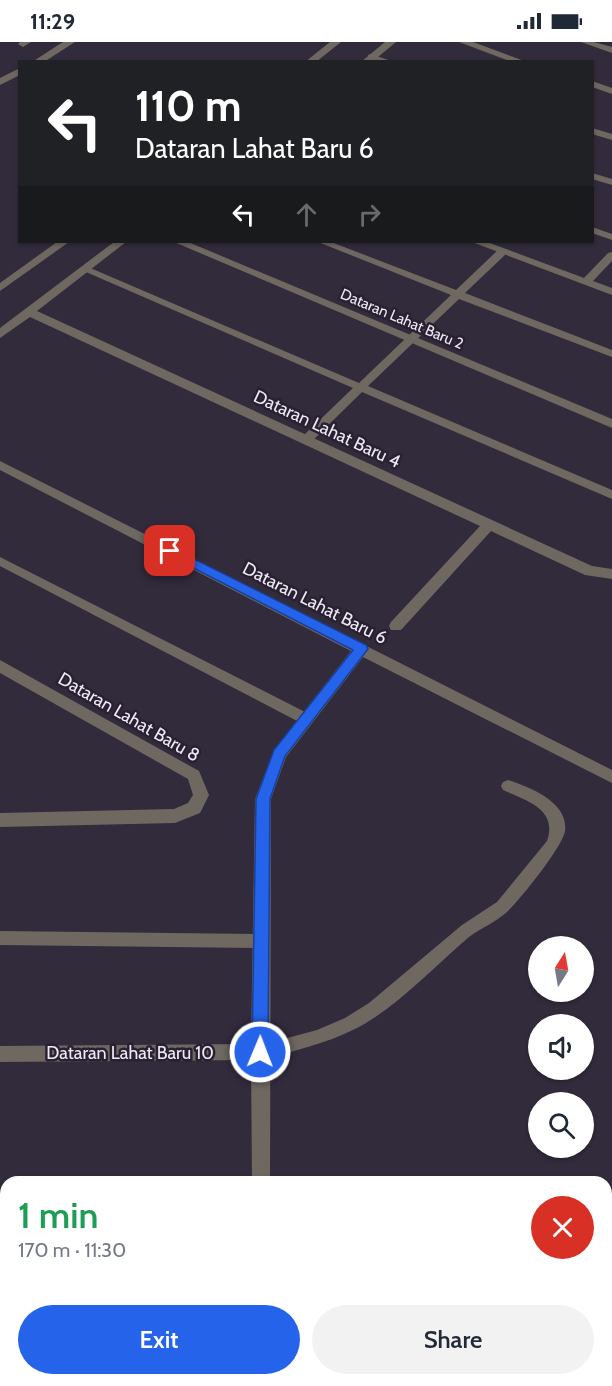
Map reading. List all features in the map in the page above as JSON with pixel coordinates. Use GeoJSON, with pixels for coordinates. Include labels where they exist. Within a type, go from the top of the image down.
{"type":"FeatureCollection","features":[{"type":"Feature","properties":{"kind":"street"},"geometry":{"type":"LineString","coordinates":[[39,60],[70,42]]}},
{"type":"Feature","properties":{"kind":"street"},"geometry":{"type":"LineString","coordinates":[[312,60],[336,42]]}},
{"type":"Feature","properties":{"kind":"street"},"geometry":{"type":"LineString","coordinates":[[368,59],[391,42]]}},
{"type":"Feature","properties":{"kind":"street"},"geometry":{"type":"LineString","coordinates":[[464,42],[517,60]]}},
{"type":"Feature","properties":{"kind":"street"},"geometry":{"type":"LineString","coordinates":[[0,82],[18,72]]}},
{"type":"Feature","properties":{"kind":"street"},"geometry":{"type":"LineString","coordinates":[[594,85],[612,91]]}},
{"type":"Feature","properties":{"kind":"street"},"geometry":{"type":"LineString","coordinates":[[594,177],[612,182]]}},
{"type":"Feature","properties":{"kind":"street"},"geometry":{"type":"LineString","coordinates":[[0,288],[62,243]]}},
{"type":"Feature","properties":{"kind":"street"},"geometry":{"type":"LineString","coordinates":[[0,334],[119,243]]}},
{"type":"Feature","properties":{"kind":"street","name":"Dataran Lahat Baru 2"},"geometry":{"type":"LineString","coordinates":[[182,243],[612,424]]}},
{"type":"Feature","properties":{"kind":"street"},"geometry":{"type":"LineString","coordinates":[[481,243],[612,292]]}},
{"type":"Feature","properties":{"kind":"street"},"geometry":{"type":"LineString","coordinates":[[586,282],[612,255]]}},
{"type":"Feature","properties":{"kind":"street","name":"Dataran Lahat Baru 4"},"geometry":{"type":"LineString","coordinates":[[29,312],[590,572],[612,574]]}},
{"type":"Feature","properties":{"kind":"street","name":"Dataran Lahat Baru 6"},"geometry":{"type":"LineString","coordinates":[[0,465],[612,777]]}},
{"type":"Feature","properties":{"kind":"street"},"geometry":{"type":"LineString","coordinates":[[396,626],[489,525]]}},
{"type":"Feature","properties":{"kind":"street"},"geometry":{"type":"LineString","coordinates":[[261,1176],[263,799],[279,754],[361,649]]}},
{"type":"Feature","properties":{"kind":"street","name":"Dataran Lahat Baru 8"},"geometry":{"type":"LineString","coordinates":[[0,666],[194,775],[201,795],[194,808],[175,816],[0,820]]}},
{"type":"Feature","properties":{"kind":"street","name":"Dataran Lahat Baru 10"},"geometry":{"type":"LineString","coordinates":[[0,1054],[260,1052]]}},
{"type":"Feature","properties":{"kind":"lane"},"geometry":{"type":"LineString","coordinates":[[585,42],[612,50]]}},
{"type":"Feature","properties":{"kind":"lane"},"geometry":{"type":"LineString","coordinates":[[594,132],[612,137]]}},
{"type":"Feature","properties":{"kind":"lane"},"geometry":{"type":"LineString","coordinates":[[594,231],[612,237]]}},
{"type":"Feature","properties":{"kind":"lane"},"geometry":{"type":"LineString","coordinates":[[326,243],[612,354]]}},
{"type":"Feature","properties":{"kind":"lane"},"geometry":{"type":"LineString","coordinates":[[307,439],[503,251]]}},
{"type":"Feature","properties":{"kind":"lane"},"geometry":{"type":"LineString","coordinates":[[84,269],[612,495]]}},
{"type":"Feature","properties":{"kind":"lane"},"geometry":{"type":"LineString","coordinates":[[0,561],[306,719]]}},
{"type":"Feature","properties":{"kind":"lane"},"geometry":{"type":"LineString","coordinates":[[260,1052],[319,1037],[351,1023],[375,1008],[467,930],[501,907],[553,844],[558,830],[556,816],[539,800],[508,786]]}},
{"type":"Feature","properties":{"kind":"lane"},"geometry":{"type":"LineString","coordinates":[[0,938],[261,941]]}},
{"type":"Feature","properties":{"kind":"route"},"geometry":{"type":"LineString","coordinates":[[170,551],[361,649],[279,754],[263,799],[260,1052]]}}]}
